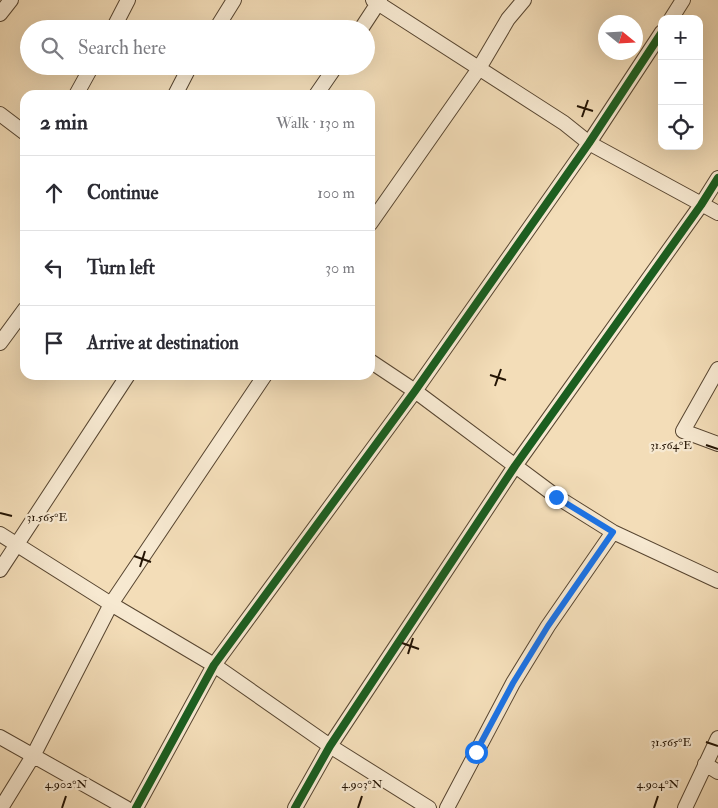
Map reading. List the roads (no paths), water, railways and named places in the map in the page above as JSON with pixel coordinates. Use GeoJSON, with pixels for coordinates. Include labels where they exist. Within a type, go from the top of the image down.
{"type":"FeatureCollection","features":[{"type":"Feature","properties":{"kind":"street"},"geometry":{"type":"LineString","coordinates":[[0,14],[11,0]]}},
{"type":"Feature","properties":{"kind":"street"},"geometry":{"type":"LineString","coordinates":[[117,20],[128,0]]}},
{"type":"Feature","properties":{"kind":"street"},"geometry":{"type":"LineString","coordinates":[[222,20],[234,0]]}},
{"type":"Feature","properties":{"kind":"street"},"geometry":{"type":"LineString","coordinates":[[375,217],[478,68],[508,20],[524,0]]}},
{"type":"Feature","properties":{"kind":"street"},"geometry":{"type":"LineString","coordinates":[[673,15],[683,0]]}},
{"type":"Feature","properties":{"kind":"street"},"geometry":{"type":"LineString","coordinates":[[366,20],[377,1],[564,123],[589,143],[718,214]]}},
{"type":"Feature","properties":{"kind":"street"},"geometry":{"type":"LineString","coordinates":[[136,808],[214,665],[415,391],[589,143],[658,38]]}},
{"type":"Feature","properties":{"kind":"street"},"geometry":{"type":"LineString","coordinates":[[79,90],[87,75]]}},
{"type":"Feature","properties":{"kind":"street"},"geometry":{"type":"LineString","coordinates":[[178,90],[185,75]]}},
{"type":"Feature","properties":{"kind":"street"},"geometry":{"type":"LineString","coordinates":[[319,90],[330,75]]}},
{"type":"Feature","properties":{"kind":"street"},"geometry":{"type":"LineString","coordinates":[[0,114],[20,129]]}},
{"type":"Feature","properties":{"kind":"street"},"geometry":{"type":"LineString","coordinates":[[295,808],[330,746],[515,466],[701,205],[718,178]]}},
{"type":"Feature","properties":{"kind":"street"},"geometry":{"type":"LineString","coordinates":[[0,343],[20,316]]}},
{"type":"Feature","properties":{"kind":"street"},"geometry":{"type":"LineString","coordinates":[[375,364],[415,391],[556,497],[613,532],[718,581]]}},
{"type":"Feature","properties":{"kind":"street"},"geometry":{"type":"LineString","coordinates":[[718,369],[682,432],[718,444]]}},
{"type":"Feature","properties":{"kind":"street"},"geometry":{"type":"LineString","coordinates":[[0,570],[125,380]]}},
{"type":"Feature","properties":{"kind":"street"},"geometry":{"type":"LineString","coordinates":[[1,808],[33,756],[111,604],[263,380]]}},
{"type":"Feature","properties":{"kind":"street"},"geometry":{"type":"LineString","coordinates":[[447,808],[513,683],[548,626],[613,532]]}},
{"type":"Feature","properties":{"kind":"street"},"geometry":{"type":"LineString","coordinates":[[0,534],[111,604],[214,665],[330,746],[430,808]]}},
{"type":"Feature","properties":{"kind":"street"},"geometry":{"type":"LineString","coordinates":[[0,737],[126,808]]}},
{"type":"Feature","properties":{"kind":"street"},"geometry":{"type":"LineString","coordinates":[[685,808],[718,738]]}},
{"type":"Feature","properties":{"kind":"street"},"geometry":{"type":"LineString","coordinates":[[705,764],[718,772]]}}]}
